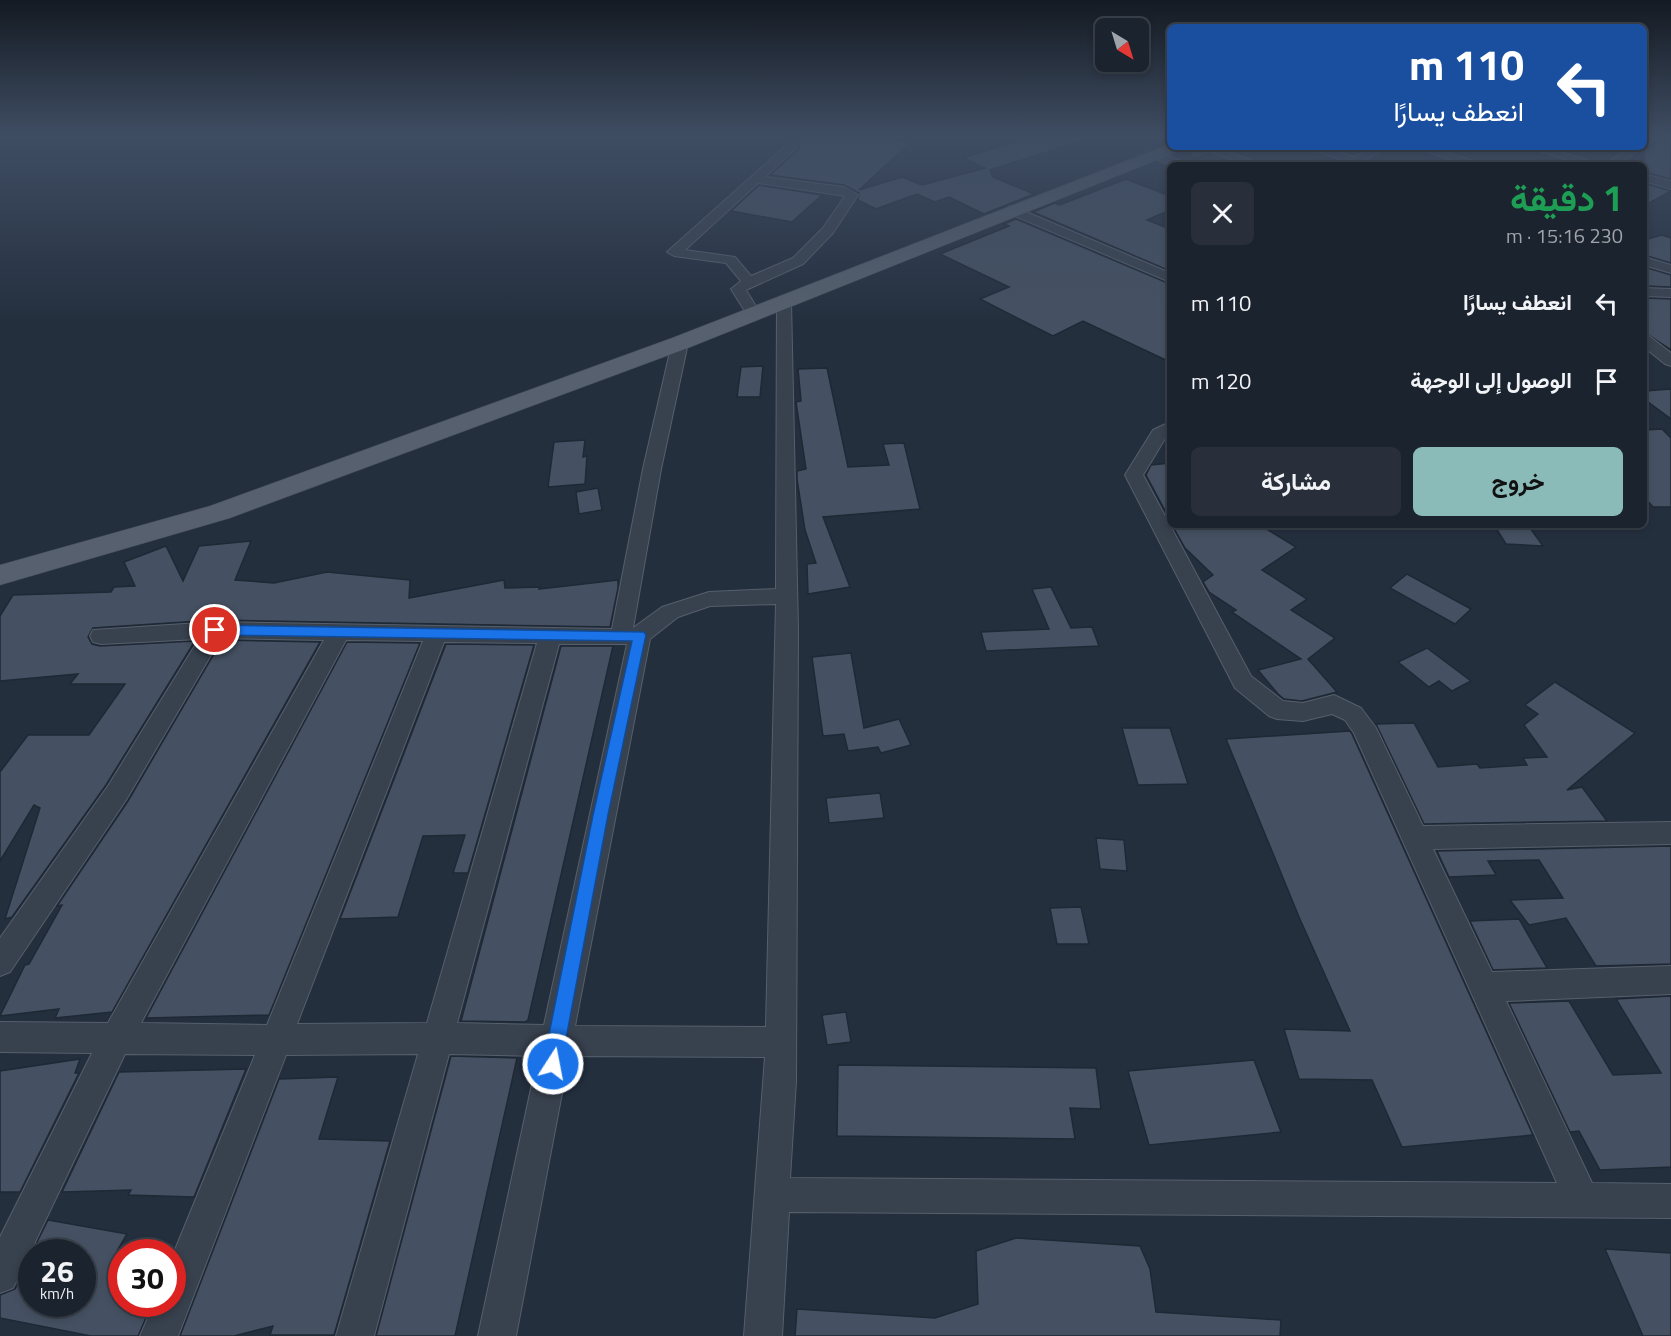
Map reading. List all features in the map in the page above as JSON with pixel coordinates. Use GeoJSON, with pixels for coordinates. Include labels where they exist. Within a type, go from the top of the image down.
{"type":"FeatureCollection","features":[{"type":"Feature","properties":{"kind":"main road"},"geometry":{"type":"LineString","coordinates":[[0,575],[220,512],[680,343],[1042,198]]}},
{"type":"Feature","properties":{"kind":"street"},"geometry":{"type":"LineString","coordinates":[[734,198],[674,252],[729,260],[739,268],[748,282]]}},
{"type":"Feature","properties":{"kind":"street"},"geometry":{"type":"LineString","coordinates":[[753,313],[738,289],[748,282],[797,261],[846,208],[850,198]]}},
{"type":"Feature","properties":{"kind":"street"},"geometry":{"type":"LineString","coordinates":[[1012,210],[1167,277]]}},
{"type":"Feature","properties":{"kind":"street"},"geometry":{"type":"LineString","coordinates":[[1647,262],[1671,269]]}},
{"type":"Feature","properties":{"kind":"street"},"geometry":{"type":"LineString","coordinates":[[1647,292],[1671,293]]}},
{"type":"Feature","properties":{"kind":"street"},"geometry":{"type":"LineString","coordinates":[[763,1336],[780,1081],[786,596],[784,301]]}},
{"type":"Feature","properties":{"kind":"street"},"geometry":{"type":"LineString","coordinates":[[1647,341],[1671,361]]}},
{"type":"Feature","properties":{"kind":"street"},"geometry":{"type":"LineString","coordinates":[[497,1336],[558,1041],[600,815],[631,636],[652,469],[680,343]]}},
{"type":"Feature","properties":{"kind":"street"},"geometry":{"type":"LineString","coordinates":[[1167,429],[1159,434],[1134,475],[1243,682],[1277,710],[1303,712],[1334,704],[1353,714],[1364,728],[1486,987],[1583,1201]]}},
{"type":"Feature","properties":{"kind":"street"},"geometry":{"type":"LineString","coordinates":[[101,636],[215,630],[631,636],[682,606],[709,599],[786,596]]}},
{"type":"Feature","properties":{"kind":"street"},"geometry":{"type":"LineString","coordinates":[[0,962],[117,793],[215,630]]}},
{"type":"Feature","properties":{"kind":"street"},"geometry":{"type":"LineString","coordinates":[[0,1275],[117,1037],[339,632]]}},
{"type":"Feature","properties":{"kind":"street"},"geometry":{"type":"LineString","coordinates":[[186,1268],[437,633]]}},
{"type":"Feature","properties":{"kind":"street"},"geometry":{"type":"LineString","coordinates":[[355,1336],[550,636]]}},
{"type":"Feature","properties":{"kind":"street"},"geometry":{"type":"LineString","coordinates":[[1416,838],[1671,833]]}},
{"type":"Feature","properties":{"kind":"street"},"geometry":{"type":"LineString","coordinates":[[1486,987],[1671,980]]}},
{"type":"Feature","properties":{"kind":"street"},"geometry":{"type":"LineString","coordinates":[[0,1037],[277,1040],[439,1038],[780,1042]]}},
{"type":"Feature","properties":{"kind":"street"},"geometry":{"type":"LineString","coordinates":[[772,1195],[1671,1201]]}},
{"type":"Feature","properties":{"kind":"street"},"geometry":{"type":"LineString","coordinates":[[159,1336],[166,1317]]}},
{"type":"Feature","properties":{"kind":"building"},"geometry":{"type":"Polygon","coordinates":[[[745,198],[818,198],[792,222],[731,211],[745,198]]]}},
{"type":"Feature","properties":{"kind":"building"},"geometry":{"type":"Polygon","coordinates":[[[858,198],[905,198],[876,209],[858,198]]]}},
{"type":"Feature","properties":{"kind":"building"},"geometry":{"type":"Polygon","coordinates":[[[927,198],[945,198],[935,202],[927,198]]]}},
{"type":"Feature","properties":{"kind":"building"},"geometry":{"type":"Polygon","coordinates":[[[952,198],[1023,198],[984,214],[952,198]]]}},
{"type":"Feature","properties":{"kind":"building"},"geometry":{"type":"Polygon","coordinates":[[[1077,198],[1167,198],[1167,211],[1147,220],[1167,228],[1167,270],[1033,212],[1055,203],[1060,205],[1077,198]]]}},
{"type":"Feature","properties":{"kind":"building"},"geometry":{"type":"Polygon","coordinates":[[[1647,198],[1658,198],[1647,204],[1647,198]]]}},
{"type":"Feature","properties":{"kind":"building"},"geometry":{"type":"Polygon","coordinates":[[[1016,219],[1167,283],[1167,361],[1083,321],[1053,336],[980,299],[1009,287],[940,254],[1009,226],[1004,224],[1016,219]]]}},
{"type":"Feature","properties":{"kind":"building"},"geometry":{"type":"Polygon","coordinates":[[[1662,235],[1671,238],[1671,263],[1647,256],[1647,239],[1662,235]]]}},
{"type":"Feature","properties":{"kind":"building"},"geometry":{"type":"Polygon","coordinates":[[[1647,268],[1671,275],[1671,287],[1647,286],[1647,268]]]}},
{"type":"Feature","properties":{"kind":"building"},"geometry":{"type":"Polygon","coordinates":[[[1647,298],[1671,299],[1671,350],[1647,334],[1647,298]]]}},
{"type":"Feature","properties":{"kind":"building"},"geometry":{"type":"Polygon","coordinates":[[[763,366],[760,397],[737,397],[741,367],[763,366]]]}},
{"type":"Feature","properties":{"kind":"building"},"geometry":{"type":"Polygon","coordinates":[[[827,368],[848,467],[889,465],[883,444],[904,443],[920,509],[823,517],[850,587],[808,594],[807,564],[816,563],[805,530],[797,479],[797,471],[806,469],[796,402],[801,401],[798,369],[827,368]]]}},
{"type":"Feature","properties":{"kind":"building"},"geometry":{"type":"Polygon","coordinates":[[[1671,389],[1671,419],[1647,401],[1647,391],[1671,389]]]}},
{"type":"Feature","properties":{"kind":"building"},"geometry":{"type":"Polygon","coordinates":[[[1662,429],[1671,438],[1671,507],[1653,507],[1647,500],[1647,430],[1662,429]]]}},
{"type":"Feature","properties":{"kind":"building"},"geometry":{"type":"Polygon","coordinates":[[[585,440],[583,457],[587,456],[585,484],[548,487],[554,442],[585,440]]]}},
{"type":"Feature","properties":{"kind":"building"},"geometry":{"type":"Polygon","coordinates":[[[1167,463],[1167,514],[1146,475],[1151,465],[1167,463]]]}},
{"type":"Feature","properties":{"kind":"building"},"geometry":{"type":"Polygon","coordinates":[[[598,488],[602,510],[579,514],[576,492],[598,488]]]}},
{"type":"Feature","properties":{"kind":"building"},"geometry":{"type":"Polygon","coordinates":[[[1174,528],[1265,528],[1296,547],[1262,570],[1307,599],[1291,610],[1335,638],[1308,659],[1337,692],[1302,701],[1284,699],[1278,694],[1258,670],[1301,659],[1232,612],[1236,610],[1209,592],[1203,582],[1213,575],[1185,548],[1174,528]]]}},
{"type":"Feature","properties":{"kind":"building"},"geometry":{"type":"Polygon","coordinates":[[[1496,528],[1530,528],[1543,546],[1506,544],[1496,528]]]}},
{"type":"Feature","properties":{"kind":"building"},"geometry":{"type":"Polygon","coordinates":[[[251,541],[235,580],[274,583],[327,572],[410,580],[409,598],[504,580],[505,588],[540,587],[539,589],[618,580],[618,588],[610,627],[215,620],[93,628],[88,637],[92,644],[100,646],[195,641],[106,785],[12,917],[5,919],[40,808],[34,805],[0,861],[0,772],[28,735],[89,735],[125,684],[70,684],[78,674],[0,681],[0,616],[13,595],[111,592],[114,587],[135,586],[124,562],[166,546],[183,581],[199,546],[251,541]]]}},
{"type":"Feature","properties":{"kind":"building"},"geometry":{"type":"Polygon","coordinates":[[[1407,574],[1471,609],[1455,624],[1390,588],[1407,574]]]}},
{"type":"Feature","properties":{"kind":"building"},"geometry":{"type":"Polygon","coordinates":[[[1051,587],[1071,628],[1092,627],[1099,646],[986,651],[981,632],[1049,629],[1032,589],[1051,587]]]}},
{"type":"Feature","properties":{"kind":"building"},"geometry":{"type":"Polygon","coordinates":[[[222,640],[320,642],[112,1012],[55,1018],[59,1009],[0,1016],[25,965],[29,964],[62,905],[57,906],[128,801],[222,640]]]}},
{"type":"Feature","properties":{"kind":"building"},"geometry":{"type":"Polygon","coordinates":[[[347,642],[420,643],[269,1015],[146,1018],[347,642]]]}},
{"type":"Feature","properties":{"kind":"building"},"geometry":{"type":"Polygon","coordinates":[[[446,644],[534,645],[468,873],[453,873],[465,835],[423,836],[398,917],[340,919],[446,644]]]}},
{"type":"Feature","properties":{"kind":"building"},"geometry":{"type":"Polygon","coordinates":[[[561,646],[613,646],[528,1020],[525,1022],[461,1021],[561,646]]]}},
{"type":"Feature","properties":{"kind":"building"},"geometry":{"type":"Polygon","coordinates":[[[1427,648],[1471,681],[1452,691],[1439,681],[1429,687],[1398,662],[1427,648]]]}},
{"type":"Feature","properties":{"kind":"building"},"geometry":{"type":"Polygon","coordinates":[[[851,653],[864,728],[899,719],[911,745],[881,753],[878,747],[848,751],[844,734],[823,736],[812,657],[851,653]]]}},
{"type":"Feature","properties":{"kind":"building"},"geometry":{"type":"Polygon","coordinates":[[[1555,682],[1635,733],[1567,790],[1582,787],[1607,821],[1424,824],[1376,724],[1414,723],[1438,767],[1477,764],[1480,768],[1527,765],[1523,758],[1547,757],[1524,725],[1538,714],[1525,705],[1555,682]]]}},
{"type":"Feature","properties":{"kind":"building"},"geometry":{"type":"Polygon","coordinates":[[[1122,728],[1170,728],[1188,784],[1138,785],[1122,728]]]}},
{"type":"Feature","properties":{"kind":"building"},"geometry":{"type":"Polygon","coordinates":[[[1350,731],[1533,1135],[1402,1147],[1372,1080],[1299,1079],[1284,1029],[1350,1031],[1299,917],[1226,739],[1350,731]]]}},
{"type":"Feature","properties":{"kind":"building"},"geometry":{"type":"Polygon","coordinates":[[[880,793],[884,818],[829,823],[826,798],[880,793]]]}},
{"type":"Feature","properties":{"kind":"building"},"geometry":{"type":"Polygon","coordinates":[[[1096,838],[1124,840],[1127,871],[1100,869],[1096,838]]]}},
{"type":"Feature","properties":{"kind":"building"},"geometry":{"type":"Polygon","coordinates":[[[1671,846],[1671,964],[1596,966],[1566,918],[1529,925],[1510,900],[1563,898],[1539,860],[1488,861],[1496,875],[1449,877],[1437,851],[1671,846]]]}},
{"type":"Feature","properties":{"kind":"building"},"geometry":{"type":"Polygon","coordinates":[[[1081,907],[1089,944],[1057,944],[1050,908],[1081,907]]]}},
{"type":"Feature","properties":{"kind":"building"},"geometry":{"type":"Polygon","coordinates":[[[1519,919],[1547,968],[1493,970],[1470,921],[1519,919]]]}},
{"type":"Feature","properties":{"kind":"building"},"geometry":{"type":"Polygon","coordinates":[[[1671,996],[1671,1167],[1600,1170],[1579,1131],[1570,1132],[1509,1003],[1569,1001],[1613,1075],[1661,1073],[1616,999],[1671,996]]]}},
{"type":"Feature","properties":{"kind":"building"},"geometry":{"type":"Polygon","coordinates":[[[846,1012],[851,1042],[827,1045],[822,1015],[846,1012]]]}},
{"type":"Feature","properties":{"kind":"building"},"geometry":{"type":"Polygon","coordinates":[[[451,1056],[517,1058],[455,1336],[376,1336],[451,1056]]]}},
{"type":"Feature","properties":{"kind":"building"},"geometry":{"type":"Polygon","coordinates":[[[80,1059],[75,1073],[79,1073],[20,1192],[0,1192],[0,1071],[80,1059]]]}},
{"type":"Feature","properties":{"kind":"building"},"geometry":{"type":"Polygon","coordinates":[[[1254,1060],[1281,1132],[1149,1145],[1128,1071],[1254,1060]]]}},
{"type":"Feature","properties":{"kind":"building"},"geometry":{"type":"Polygon","coordinates":[[[838,1065],[1096,1068],[1101,1109],[1070,1108],[1075,1139],[837,1136],[838,1065]]]}},
{"type":"Feature","properties":{"kind":"building"},"geometry":{"type":"Polygon","coordinates":[[[246,1069],[194,1197],[128,1195],[131,1190],[62,1192],[119,1072],[246,1069]]]}},
{"type":"Feature","properties":{"kind":"building"},"geometry":{"type":"Polygon","coordinates":[[[338,1077],[319,1139],[390,1141],[334,1335],[270,1335],[273,1326],[234,1336],[180,1336],[279,1079],[338,1077]]]}},
{"type":"Feature","properties":{"kind":"building"},"geometry":{"type":"Polygon","coordinates":[[[48,1220],[127,1234],[124,1239],[108,1239],[108,1317],[146,1317],[138,1336],[91,1336],[0,1318],[0,1295],[15,1289],[18,1283],[18,1317],[96,1317],[96,1239],[38,1239],[48,1220]]]}},
{"type":"Feature","properties":{"kind":"building"},"geometry":{"type":"Polygon","coordinates":[[[1016,1238],[1140,1246],[1150,1269],[1156,1312],[1281,1320],[1280,1336],[795,1336],[797,1309],[935,1318],[978,1304],[976,1251],[1016,1238]]]}},
{"type":"Feature","properties":{"kind":"building"},"geometry":{"type":"Polygon","coordinates":[[[1605,1249],[1671,1253],[1671,1336],[1643,1336],[1605,1249]]]}},
{"type":"Feature","properties":{"kind":"route"},"geometry":{"type":"LineString","coordinates":[[215,630],[621,637],[640,635],[600,815],[553,1064]]}}]}
